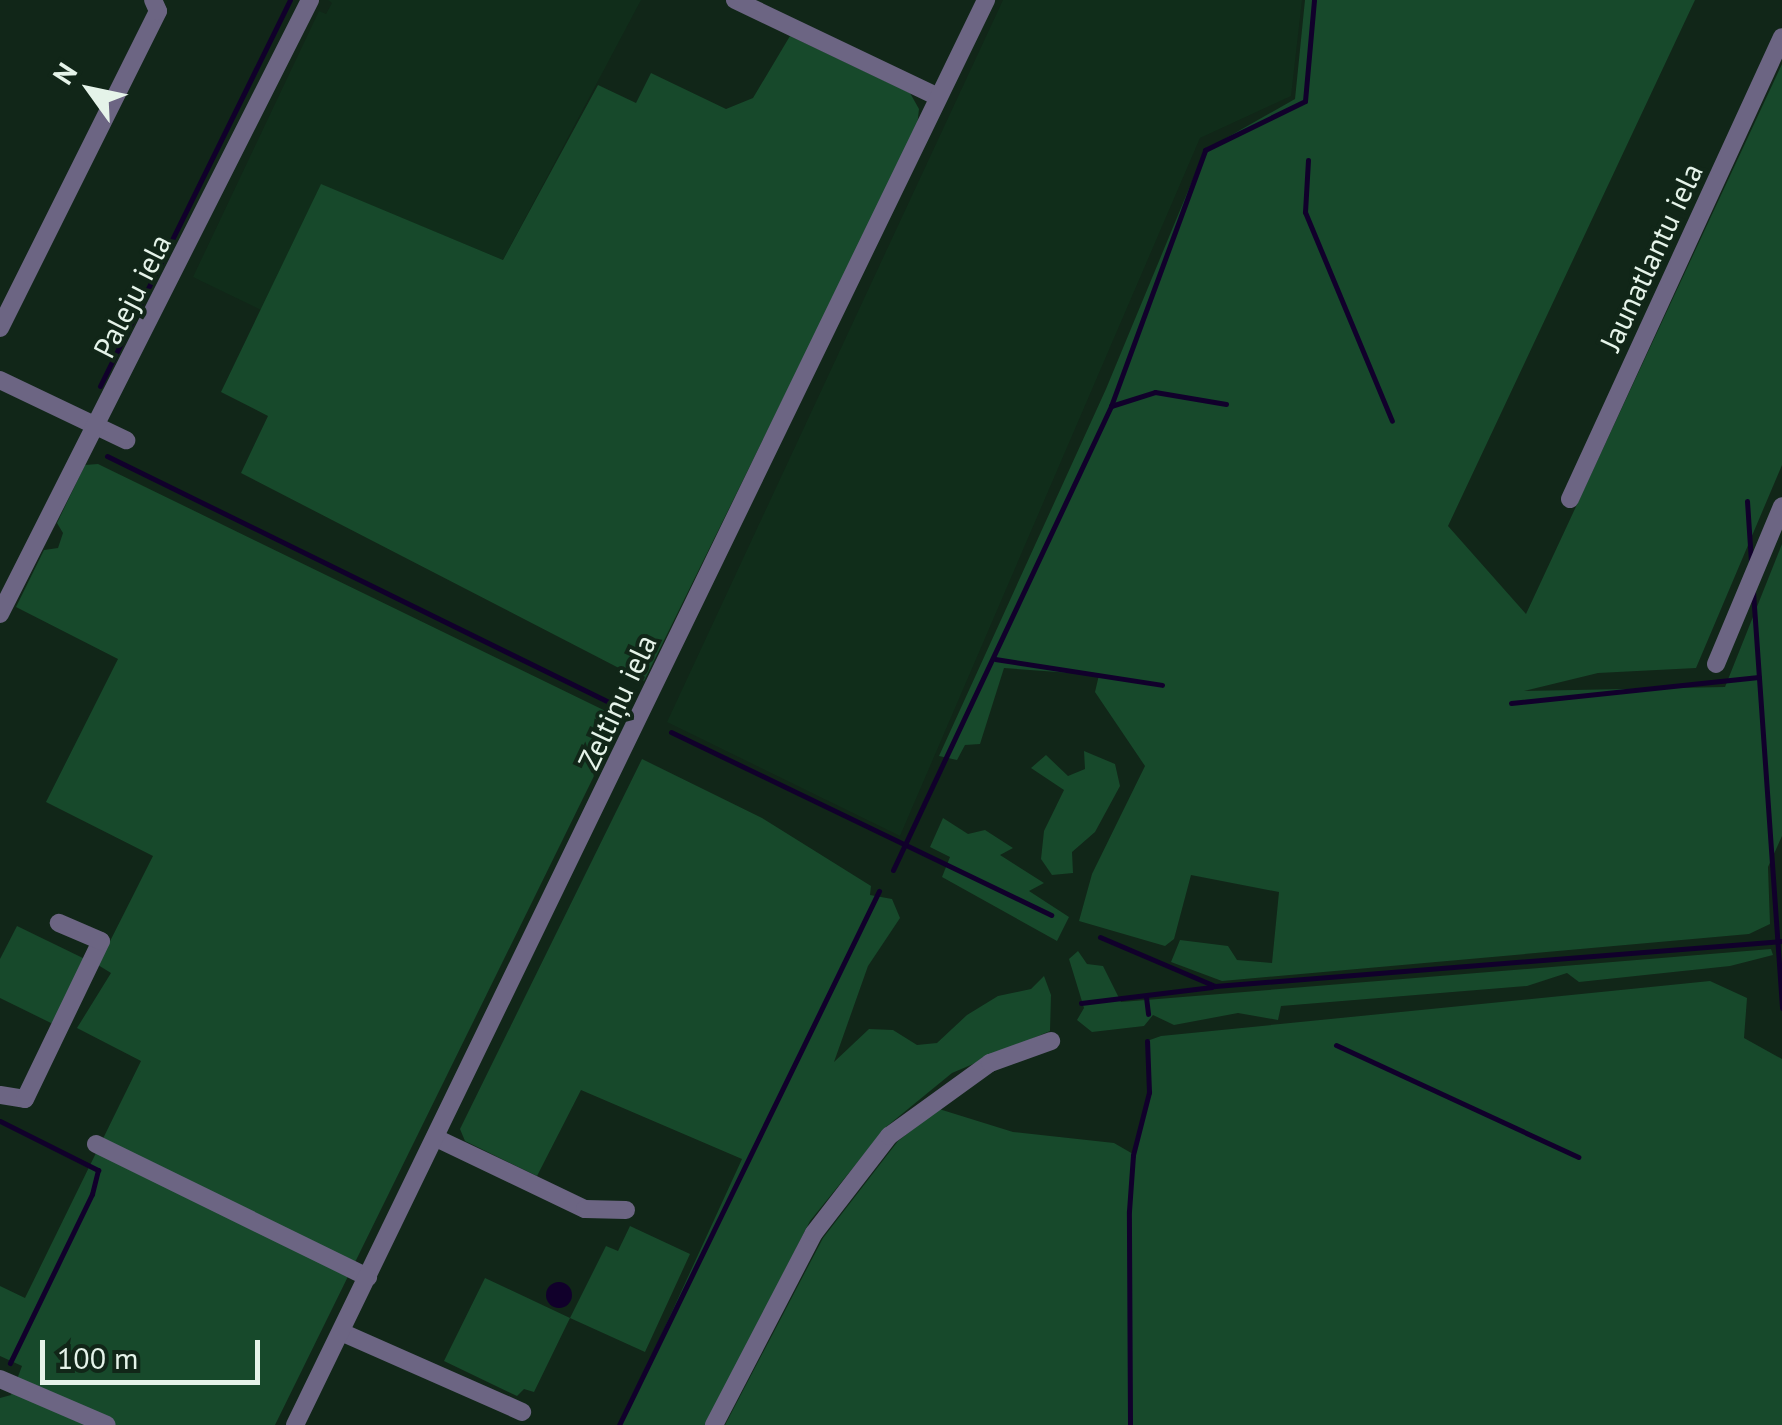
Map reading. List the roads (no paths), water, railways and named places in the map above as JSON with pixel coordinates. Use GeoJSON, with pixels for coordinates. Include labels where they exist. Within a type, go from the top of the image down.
{"type":"FeatureCollection","features":[{"type":"Feature","properties":{"kind":"street"},"geometry":{"type":"LineString","coordinates":[[0,328],[158,11],[154,0]]}},
{"type":"Feature","properties":{"kind":"street","name":"Paleju iela"},"geometry":{"type":"LineString","coordinates":[[0,614],[310,0]]}},
{"type":"Feature","properties":{"kind":"street"},"geometry":{"type":"LineString","coordinates":[[735,0],[938,97]]}},
{"type":"Feature","properties":{"kind":"street","name":"Zeltiņu iela"},"geometry":{"type":"LineString","coordinates":[[295,1425],[986,0]]}},
{"type":"Feature","properties":{"kind":"street","name":"Jaunatlantu iela"},"geometry":{"type":"LineString","coordinates":[[1570,500],[1782,37]]}},
{"type":"Feature","properties":{"kind":"street"},"geometry":{"type":"LineString","coordinates":[[0,380],[126,440]]}},
{"type":"Feature","properties":{"kind":"street"},"geometry":{"type":"LineString","coordinates":[[1716,664],[1782,506]]}},
{"type":"Feature","properties":{"kind":"street"},"geometry":{"type":"LineString","coordinates":[[0,1095],[24,1099],[36,1083],[101,942],[60,923]]}},
{"type":"Feature","properties":{"kind":"street"},"geometry":{"type":"LineString","coordinates":[[714,1425],[814,1233],[890,1136],[990,1063],[1051,1041]]}},
{"type":"Feature","properties":{"kind":"street"},"geometry":{"type":"LineString","coordinates":[[436,1138],[585,1210],[626,1210]]}},
{"type":"Feature","properties":{"kind":"street"},"geometry":{"type":"LineString","coordinates":[[96,1144],[368,1277]]}},
{"type":"Feature","properties":{"kind":"street"},"geometry":{"type":"LineString","coordinates":[[341,1332],[522,1412]]}},
{"type":"Feature","properties":{"kind":"street"},"geometry":{"type":"LineString","coordinates":[[0,1379],[107,1425]]}},
{"type":"Feature","properties":{"kind":"waterway"},"geometry":{"type":"LineString","coordinates":[[100,386],[290,0]]}},
{"type":"Feature","properties":{"kind":"waterway"},"geometry":{"type":"LineString","coordinates":[[893,870],[1111,406],[1205,150],[1305,101],[1314,0]]}},
{"type":"Feature","properties":{"kind":"waterway"},"geometry":{"type":"LineString","coordinates":[[1308,160],[1305,212],[1392,421]]}},
{"type":"Feature","properties":{"kind":"waterway"},"geometry":{"type":"LineString","coordinates":[[1111,406],[1155,392],[1226,404]]}},
{"type":"Feature","properties":{"kind":"waterway"},"geometry":{"type":"LineString","coordinates":[[107,456],[621,708]]}},
{"type":"Feature","properties":{"kind":"waterway"},"geometry":{"type":"LineString","coordinates":[[1747,501],[1751,561]]}},
{"type":"Feature","properties":{"kind":"waterway"},"geometry":{"type":"LineString","coordinates":[[1753,592],[1782,1008]]}},
{"type":"Feature","properties":{"kind":"waterway"},"geometry":{"type":"LineString","coordinates":[[995,659],[1162,685]]}},
{"type":"Feature","properties":{"kind":"waterway"},"geometry":{"type":"LineString","coordinates":[[1511,703],[1759,677]]}},
{"type":"Feature","properties":{"kind":"waterway"},"geometry":{"type":"LineString","coordinates":[[671,732],[1051,915]]}},
{"type":"Feature","properties":{"kind":"waterway"},"geometry":{"type":"LineString","coordinates":[[619,1425],[879,891]]}},
{"type":"Feature","properties":{"kind":"waterway"},"geometry":{"type":"LineString","coordinates":[[1100,937],[1215,986],[1782,941]]}},
{"type":"Feature","properties":{"kind":"waterway"},"geometry":{"type":"LineString","coordinates":[[1081,1003],[1212,987]]}},
{"type":"Feature","properties":{"kind":"waterway"},"geometry":{"type":"LineString","coordinates":[[1146,997],[1148,1014]]}},
{"type":"Feature","properties":{"kind":"waterway"},"geometry":{"type":"LineString","coordinates":[[1130,1425],[1129,1211],[1133,1155],[1149,1092],[1147,1041]]}},
{"type":"Feature","properties":{"kind":"waterway"},"geometry":{"type":"LineString","coordinates":[[1336,1045],[1578,1157]]}},
{"type":"Feature","properties":{"kind":"waterway"},"geometry":{"type":"LineString","coordinates":[[0,1121],[98,1170],[92,1194],[10,1363]]}}]}
